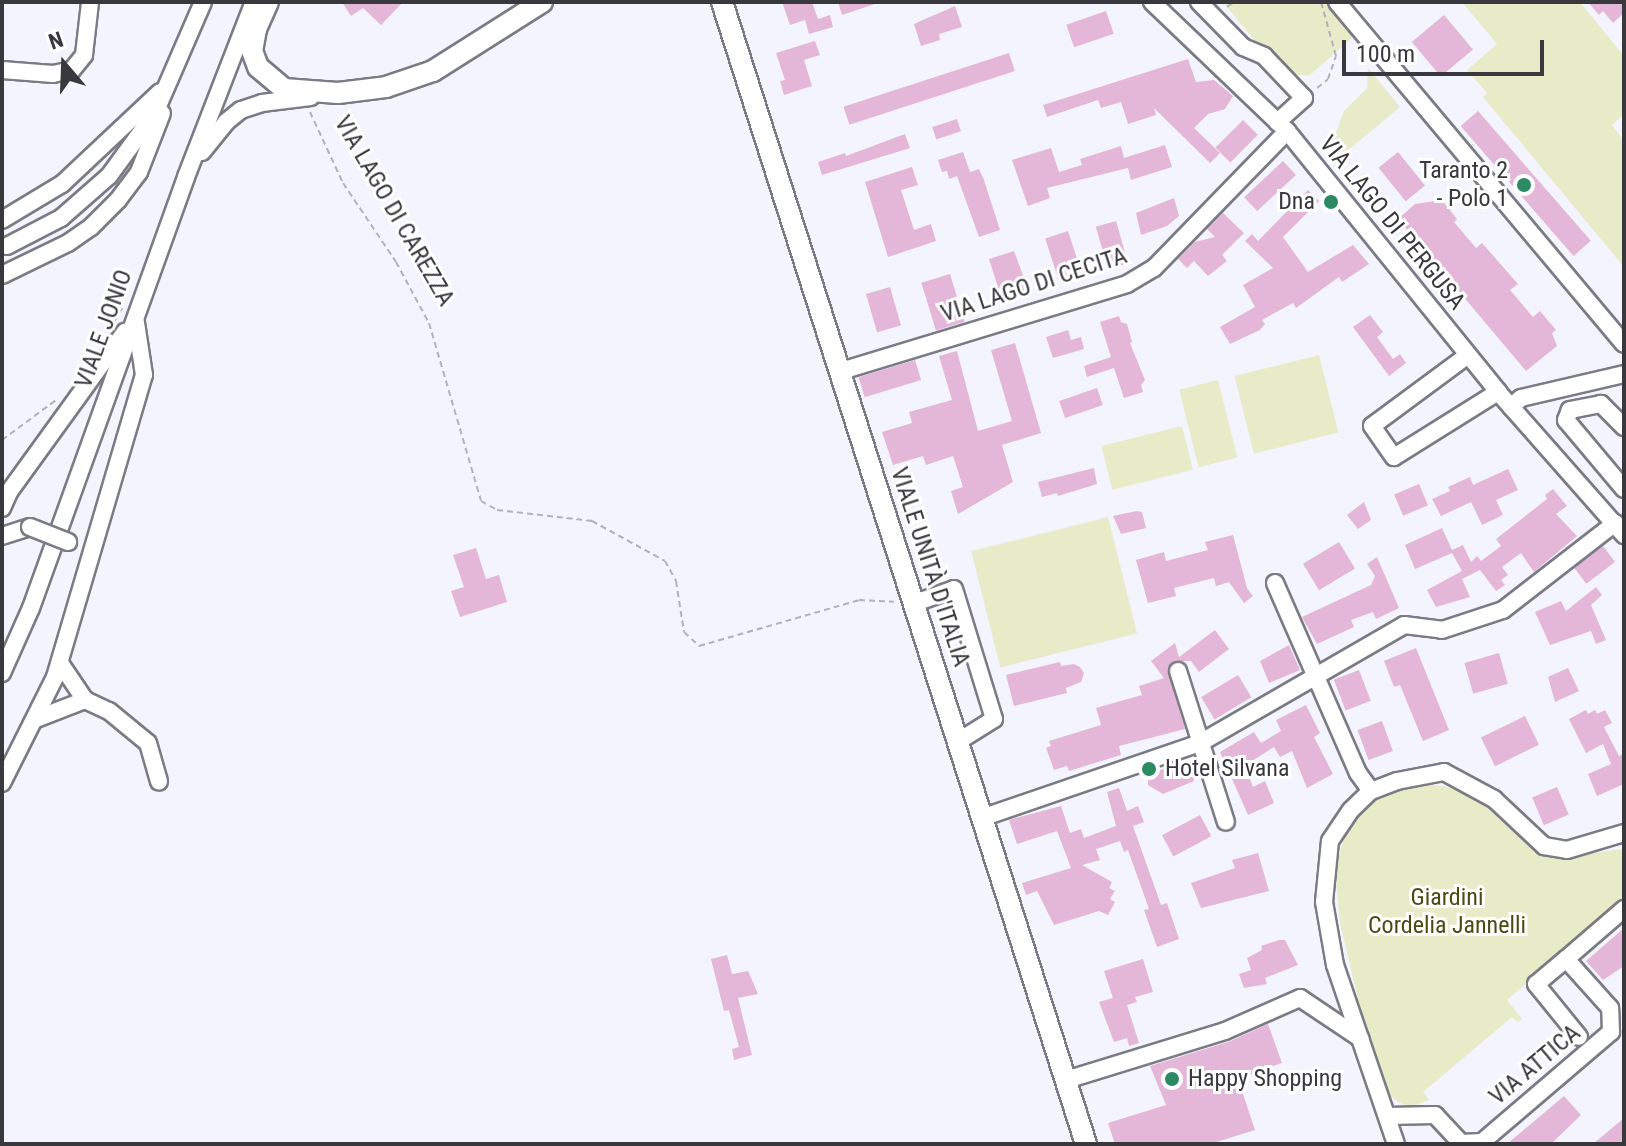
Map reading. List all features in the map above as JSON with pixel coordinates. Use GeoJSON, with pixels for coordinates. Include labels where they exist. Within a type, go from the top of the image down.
{"type":"FeatureCollection","features":[{"type":"Feature","properties":{"kind":"main road","name":"VIA LAGO DI CAREZZA"},"geometry":{"type":"LineString","coordinates":[[268,2],[256,29],[252,51],[258,67],[267,78],[284,89],[338,93],[386,87],[433,71],[542,2]]}},
{"type":"Feature","properties":{"kind":"main road","name":"VIALE UNITÀ D'ITALIA"},"geometry":{"type":"LineString","coordinates":[[722,3],[838,372],[960,740],[1086,1144]]}},
{"type":"Feature","properties":{"kind":"street"},"geometry":{"type":"LineString","coordinates":[[2,70],[53,74],[72,70],[84,55],[90,2]]}},
{"type":"Feature","properties":{"kind":"street"},"geometry":{"type":"LineString","coordinates":[[2,275],[68,243],[91,227],[118,200],[139,172],[203,2]]}},
{"type":"Feature","properties":{"kind":"street","name":"VIALE JONIO"},"geometry":{"type":"LineString","coordinates":[[2,673],[31,608],[186,177],[254,2]]}},
{"type":"Feature","properties":{"kind":"street","name":"VIA LAGO DI PERGUSA"},"geometry":{"type":"LineString","coordinates":[[1152,2],[1282,127],[1498,392],[1619,529]]}},
{"type":"Feature","properties":{"kind":"street"},"geometry":{"type":"LineString","coordinates":[[1199,2],[1243,47],[1264,56],[1304,98],[1282,127]]}},
{"type":"Feature","properties":{"kind":"street"},"geometry":{"type":"LineString","coordinates":[[1337,2],[1624,344]]}},
{"type":"Feature","properties":{"kind":"street"},"geometry":{"type":"LineString","coordinates":[[1221,69],[1243,47]]}},
{"type":"Feature","properties":{"kind":"street"},"geometry":{"type":"LineString","coordinates":[[2,220],[71,176],[172,80]]}},
{"type":"Feature","properties":{"kind":"street"},"geometry":{"type":"LineString","coordinates":[[4,247],[61,218],[109,176],[155,113],[172,80]]}},
{"type":"Feature","properties":{"kind":"street","name":"VIA LAGO DI CAREZZA"},"geometry":{"type":"LineString","coordinates":[[186,177],[213,136],[241,110],[262,103],[338,93]]}},
{"type":"Feature","properties":{"kind":"street","name":"VIA LAGO DI CECITA"},"geometry":{"type":"LineString","coordinates":[[838,372],[1127,284],[1154,268],[1282,127]]}},
{"type":"Feature","properties":{"kind":"street"},"geometry":{"type":"LineString","coordinates":[[2,508],[9,492],[135,318]]}},
{"type":"Feature","properties":{"kind":"street"},"geometry":{"type":"LineString","coordinates":[[2,783],[36,719],[60,663],[144,375],[135,318]]}},
{"type":"Feature","properties":{"kind":"street"},"geometry":{"type":"LineString","coordinates":[[1468,355],[1372,426],[1394,457],[1498,392]]}},
{"type":"Feature","properties":{"kind":"street"},"geometry":{"type":"LineString","coordinates":[[1511,407],[1521,398],[1624,374]]}},
{"type":"Feature","properties":{"kind":"street"},"geometry":{"type":"LineString","coordinates":[[1624,427],[1601,404],[1570,410],[1566,420],[1624,489]]}},
{"type":"Feature","properties":{"kind":"street"},"geometry":{"type":"LineString","coordinates":[[2,536],[30,527],[68,542],[87,569]]}},
{"type":"Feature","properties":{"kind":"street"},"geometry":{"type":"LineString","coordinates":[[984,817],[1200,743],[1404,625],[1442,630],[1503,610],[1619,529]]}},
{"type":"Feature","properties":{"kind":"street"},"geometry":{"type":"LineString","coordinates":[[1275,583],[1358,773],[1371,791]]}},
{"type":"Feature","properties":{"kind":"street"},"geometry":{"type":"LineString","coordinates":[[915,603],[954,589],[994,719],[960,740]]}},
{"type":"Feature","properties":{"kind":"street"},"geometry":{"type":"LineString","coordinates":[[60,663],[85,700],[109,711],[148,743],[159,781]]}},
{"type":"Feature","properties":{"kind":"street"},"geometry":{"type":"LineString","coordinates":[[1178,671],[1226,822]]}},
{"type":"Feature","properties":{"kind":"street"},"geometry":{"type":"LineString","coordinates":[[36,719],[85,700]]}},
{"type":"Feature","properties":{"kind":"street"},"geometry":{"type":"LineString","coordinates":[[1396,1144],[1366,1043],[1335,965],[1324,902],[1330,841],[1351,810],[1371,791],[1397,781],[1444,772],[1494,799],[1544,846],[1567,850],[1624,833]]}},
{"type":"Feature","properties":{"kind":"street"},"geometry":{"type":"LineString","coordinates":[[1579,1037],[1536,984],[1624,909]]}},
{"type":"Feature","properties":{"kind":"street","name":"VIA ATTICA"},"geometry":{"type":"LineString","coordinates":[[1387,1116],[1435,1115],[1461,1143],[1482,1142],[1611,1032],[1610,1008],[1566,959]]}},
{"type":"Feature","properties":{"kind":"street"},"geometry":{"type":"LineString","coordinates":[[1066,1080],[1225,1031],[1300,998],[1366,1043]]}},
{"type":"Feature","properties":{"kind":"path"},"geometry":{"type":"LineString","coordinates":[[1304,98],[1328,79],[1336,56],[1321,2]]}},
{"type":"Feature","properties":{"kind":"path","name":"VIA LAGO DI CAREZZA"},"geometry":{"type":"LineString","coordinates":[[306,97],[313,122],[343,183],[396,262],[429,323],[481,501],[497,510],[592,521],[665,561],[676,581],[684,632],[699,646],[859,600],[915,603]]}},
{"type":"Feature","properties":{"kind":"path","name":"VIALE JONIO"},"geometry":{"type":"LineString","coordinates":[[108,332],[128,297]]}},
{"type":"Feature","properties":{"kind":"path","name":"VIALE JONIO"},"geometry":{"type":"LineString","coordinates":[[2,440],[59,397]]}},
{"type":"Feature","properties":{"kind":"green space"},"geometry":{"type":"Polygon","coordinates":[[[1223,2],[1328,2],[1353,37],[1310,75],[1298,75],[1259,46],[1223,2]]]}},
{"type":"Feature","properties":{"kind":"green space"},"geometry":{"type":"Polygon","coordinates":[[[1462,2],[1580,2],[1624,56],[1624,114],[1612,125],[1624,141],[1624,267],[1483,97],[1487,93],[1467,70],[1497,44],[1462,2]]]}},
{"type":"Feature","properties":{"kind":"green space"},"geometry":{"type":"Polygon","coordinates":[[[1368,68],[1400,107],[1335,161],[1333,141],[1344,111],[1367,88],[1368,68]]]}},
{"type":"Feature","properties":{"kind":"green space"},"geometry":{"type":"Polygon","coordinates":[[[1319,355],[1338,433],[1254,454],[1235,376],[1319,355]]]}},
{"type":"Feature","properties":{"kind":"green space"},"geometry":{"type":"Polygon","coordinates":[[[1218,380],[1237,458],[1199,467],[1179,390],[1218,380]]]}},
{"type":"Feature","properties":{"kind":"green space"},"geometry":{"type":"Polygon","coordinates":[[[1182,426],[1193,470],[1112,490],[1101,446],[1182,426]]]}},
{"type":"Feature","properties":{"kind":"green space"},"geometry":{"type":"Polygon","coordinates":[[[1108,517],[1137,633],[1000,668],[971,551],[1108,517]]]}},
{"type":"Feature","properties":{"kind":"green space","name":"Giardini Cordelia Jannelli"},"geometry":{"type":"Polygon","coordinates":[[[1423,783],[1459,789],[1486,802],[1532,848],[1545,853],[1559,857],[1624,849],[1624,900],[1507,1000],[1522,1019],[1518,1022],[1512,1017],[1423,1092],[1429,1100],[1410,1107],[1388,1093],[1364,1024],[1340,923],[1335,869],[1346,831],[1369,800],[1383,792],[1423,783]]]}},
{"type":"Feature","properties":{"kind":"building"},"geometry":{"type":"Polygon","coordinates":[[[342,2],[403,2],[381,25],[363,8],[351,16],[342,2]]]}},
{"type":"Feature","properties":{"kind":"building"},"geometry":{"type":"Polygon","coordinates":[[[782,2],[812,2],[818,19],[830,15],[833,27],[809,34],[805,20],[790,25],[782,2]]]}},
{"type":"Feature","properties":{"kind":"building"},"geometry":{"type":"Polygon","coordinates":[[[838,2],[875,2],[875,4],[842,15],[838,2]]]}},
{"type":"Feature","properties":{"kind":"building"},"geometry":{"type":"Polygon","coordinates":[[[1588,2],[1624,2],[1624,13],[1613,23],[1603,11],[1599,15],[1588,2]]]}},
{"type":"Feature","properties":{"kind":"building"},"geometry":{"type":"Polygon","coordinates":[[[955,6],[962,27],[939,34],[940,40],[921,46],[914,24],[955,6]]]}},
{"type":"Feature","properties":{"kind":"building"},"geometry":{"type":"Polygon","coordinates":[[[1106,11],[1114,34],[1074,47],[1066,25],[1106,11]]]}},
{"type":"Feature","properties":{"kind":"building"},"geometry":{"type":"Polygon","coordinates":[[[1444,15],[1473,49],[1441,76],[1412,42],[1444,15]]]}},
{"type":"Feature","properties":{"kind":"building"},"geometry":{"type":"Polygon","coordinates":[[[815,41],[820,55],[804,60],[812,86],[784,95],[780,81],[785,80],[776,53],[815,41]]]}},
{"type":"Feature","properties":{"kind":"building"},"geometry":{"type":"Polygon","coordinates":[[[1009,53],[1015,71],[849,125],[844,107],[1009,53]]]}},
{"type":"Feature","properties":{"kind":"building"},"geometry":{"type":"Polygon","coordinates":[[[1188,59],[1196,82],[1214,80],[1233,96],[1225,109],[1208,114],[1194,128],[1220,153],[1210,163],[1154,108],[1156,115],[1128,124],[1121,102],[1101,108],[1098,100],[1047,117],[1043,105],[1188,59]]]}},
{"type":"Feature","properties":{"kind":"building","name":"Taranto 2 - Polo 1"},"geometry":{"type":"Polygon","coordinates":[[[1478,111],[1591,241],[1573,256],[1461,126],[1478,111]]]}},
{"type":"Feature","properties":{"kind":"building"},"geometry":{"type":"Polygon","coordinates":[[[957,119],[961,131],[936,139],[932,127],[957,119]]]}},
{"type":"Feature","properties":{"kind":"building"},"geometry":{"type":"Polygon","coordinates":[[[1243,120],[1258,135],[1230,162],[1215,148],[1243,120]]]}},
{"type":"Feature","properties":{"kind":"building"},"geometry":{"type":"Polygon","coordinates":[[[905,134],[910,148],[822,175],[818,162],[845,153],[846,156],[905,134]]]}},
{"type":"Feature","properties":{"kind":"building"},"geometry":{"type":"Polygon","coordinates":[[[1165,145],[1172,167],[1131,180],[1128,168],[1047,188],[1050,198],[1028,206],[1012,160],[1051,148],[1059,172],[1082,165],[1080,159],[1121,146],[1124,158],[1165,145]]]}},
{"type":"Feature","properties":{"kind":"building"},"geometry":{"type":"Polygon","coordinates":[[[963,152],[970,172],[979,169],[1000,230],[979,237],[957,176],[949,179],[947,171],[942,172],[938,160],[963,152]]]}},
{"type":"Feature","properties":{"kind":"building"},"geometry":{"type":"Polygon","coordinates":[[[1398,152],[1425,185],[1406,201],[1379,168],[1398,152]]]}},
{"type":"Feature","properties":{"kind":"building"},"geometry":{"type":"Polygon","coordinates":[[[1283,161],[1296,175],[1257,211],[1244,197],[1283,161]]]}},
{"type":"Feature","properties":{"kind":"building"},"geometry":{"type":"Polygon","coordinates":[[[912,167],[918,185],[901,190],[914,230],[931,224],[936,241],[888,257],[865,182],[912,167]]]}},
{"type":"Feature","properties":{"kind":"building"},"geometry":{"type":"Polygon","coordinates":[[[1308,190],[1319,201],[1283,237],[1308,272],[1353,245],[1369,264],[1342,282],[1339,277],[1296,308],[1293,303],[1262,320],[1265,324],[1260,330],[1230,344],[1220,327],[1255,307],[1243,285],[1273,268],[1245,241],[1252,234],[1258,241],[1308,190]]]}},
{"type":"Feature","properties":{"kind":"building"},"geometry":{"type":"Polygon","coordinates":[[[1174,198],[1179,216],[1167,226],[1141,235],[1136,213],[1174,198]]]}},
{"type":"Feature","properties":{"kind":"building"},"geometry":{"type":"Polygon","coordinates":[[[1442,200],[1457,219],[1454,222],[1476,248],[1482,243],[1518,284],[1510,290],[1533,317],[1540,311],[1556,330],[1552,333],[1557,346],[1526,371],[1398,219],[1415,204],[1442,200]]]}},
{"type":"Feature","properties":{"kind":"building"},"geometry":{"type":"Polygon","coordinates":[[[1223,213],[1244,233],[1222,255],[1227,261],[1208,276],[1194,261],[1187,268],[1178,259],[1195,242],[1215,237],[1207,229],[1223,213]]]}},
{"type":"Feature","properties":{"kind":"building"},"geometry":{"type":"Polygon","coordinates":[[[1116,221],[1128,263],[1108,269],[1096,227],[1116,221]]]}},
{"type":"Feature","properties":{"kind":"building"},"geometry":{"type":"Polygon","coordinates":[[[1068,231],[1081,272],[1058,279],[1045,238],[1068,231]]]}},
{"type":"Feature","properties":{"kind":"building"},"geometry":{"type":"Polygon","coordinates":[[[1014,251],[1027,286],[1026,292],[1002,300],[989,259],[1014,251]]]}},
{"type":"Feature","properties":{"kind":"building"},"geometry":{"type":"Polygon","coordinates":[[[950,274],[965,322],[936,331],[921,283],[950,274]]]}},
{"type":"Feature","properties":{"kind":"building"},"geometry":{"type":"Polygon","coordinates":[[[890,287],[901,325],[877,332],[866,294],[890,287]]]}},
{"type":"Feature","properties":{"kind":"building"},"geometry":{"type":"Polygon","coordinates":[[[1370,315],[1383,332],[1377,337],[1393,359],[1400,354],[1406,363],[1389,376],[1353,327],[1370,315]]]}},
{"type":"Feature","properties":{"kind":"building"},"geometry":{"type":"Polygon","coordinates":[[[1119,316],[1121,322],[1127,324],[1130,343],[1145,380],[1141,385],[1143,392],[1124,398],[1114,368],[1087,377],[1084,366],[1111,357],[1100,322],[1119,316]]]}},
{"type":"Feature","properties":{"kind":"building"},"geometry":{"type":"Polygon","coordinates":[[[1068,330],[1071,340],[1081,337],[1084,349],[1053,358],[1046,337],[1068,330]]]}},
{"type":"Feature","properties":{"kind":"building"},"geometry":{"type":"Polygon","coordinates":[[[1015,343],[1041,433],[1002,445],[1013,482],[958,514],[951,491],[963,487],[953,456],[926,465],[923,456],[893,465],[882,432],[912,423],[909,412],[952,400],[939,356],[957,351],[978,431],[1012,421],[991,350],[1015,343]]]}},
{"type":"Feature","properties":{"kind":"building"},"geometry":{"type":"Polygon","coordinates":[[[915,360],[921,380],[865,397],[859,377],[915,360]]]}},
{"type":"Feature","properties":{"kind":"building"},"geometry":{"type":"Polygon","coordinates":[[[1097,388],[1103,405],[1065,418],[1059,401],[1097,388]]]}},
{"type":"Feature","properties":{"kind":"building"},"geometry":{"type":"Polygon","coordinates":[[[1094,468],[1097,484],[1058,496],[1057,493],[1042,497],[1038,482],[1094,468]]]}},
{"type":"Feature","properties":{"kind":"building"},"geometry":{"type":"Polygon","coordinates":[[[1508,469],[1518,490],[1496,500],[1503,515],[1482,525],[1471,502],[1441,516],[1432,499],[1450,491],[1448,487],[1470,477],[1473,485],[1508,469]]]}},
{"type":"Feature","properties":{"kind":"building"},"geometry":{"type":"Polygon","coordinates":[[[1419,484],[1428,505],[1403,516],[1394,495],[1419,484]]]}},
{"type":"Feature","properties":{"kind":"building"},"geometry":{"type":"Polygon","coordinates":[[[1553,489],[1567,506],[1556,514],[1577,536],[1534,572],[1521,553],[1502,567],[1508,575],[1501,580],[1505,585],[1496,591],[1480,570],[1462,579],[1470,597],[1436,607],[1427,590],[1462,571],[1452,553],[1415,569],[1405,545],[1442,528],[1452,550],[1463,545],[1471,562],[1477,556],[1481,561],[1501,546],[1496,539],[1547,499],[1545,495],[1553,489]]]}},
{"type":"Feature","properties":{"kind":"building"},"geometry":{"type":"Polygon","coordinates":[[[1364,502],[1371,520],[1358,529],[1347,515],[1364,502]]]}},
{"type":"Feature","properties":{"kind":"building"},"geometry":{"type":"Polygon","coordinates":[[[1142,512],[1146,528],[1121,534],[1113,516],[1142,512]]]}},
{"type":"Feature","properties":{"kind":"building"},"geometry":{"type":"Polygon","coordinates":[[[1233,535],[1247,588],[1253,596],[1244,603],[1229,582],[1216,586],[1214,578],[1174,588],[1176,596],[1148,603],[1136,560],[1164,552],[1166,561],[1208,550],[1205,542],[1233,535]]]}},
{"type":"Feature","properties":{"kind":"building"},"geometry":{"type":"Polygon","coordinates":[[[1339,542],[1355,569],[1319,590],[1303,564],[1339,542]]]}},
{"type":"Feature","properties":{"kind":"building"},"geometry":{"type":"Polygon","coordinates":[[[1603,546],[1615,562],[1586,584],[1574,568],[1603,546]]]}},
{"type":"Feature","properties":{"kind":"building"},"geometry":{"type":"Polygon","coordinates":[[[476,548],[486,579],[499,575],[507,602],[460,617],[451,591],[464,587],[453,555],[476,548]]]}},
{"type":"Feature","properties":{"kind":"building"},"geometry":{"type":"Polygon","coordinates":[[[1377,557],[1399,608],[1376,619],[1373,612],[1351,620],[1354,627],[1317,644],[1302,617],[1371,585],[1375,576],[1367,564],[1377,557]]]}},
{"type":"Feature","properties":{"kind":"building"},"geometry":{"type":"Polygon","coordinates":[[[1596,587],[1602,595],[1591,605],[1606,640],[1596,644],[1591,631],[1550,645],[1535,612],[1561,601],[1566,611],[1596,587]]]}},
{"type":"Feature","properties":{"kind":"building"},"geometry":{"type":"Polygon","coordinates":[[[1215,630],[1229,649],[1199,672],[1191,661],[1174,661],[1167,668],[1185,729],[1119,746],[1121,755],[1069,771],[1067,766],[1054,770],[1046,748],[1051,746],[1049,741],[1101,725],[1096,708],[1142,695],[1139,686],[1164,678],[1151,661],[1175,643],[1179,657],[1215,630]]]}},
{"type":"Feature","properties":{"kind":"building"},"geometry":{"type":"Polygon","coordinates":[[[1289,645],[1300,670],[1269,683],[1260,661],[1289,645]]]}},
{"type":"Feature","properties":{"kind":"building"},"geometry":{"type":"Polygon","coordinates":[[[1416,648],[1449,730],[1423,741],[1400,685],[1394,687],[1384,661],[1416,648]]]}},
{"type":"Feature","properties":{"kind":"building"},"geometry":{"type":"Polygon","coordinates":[[[1499,653],[1508,684],[1473,694],[1464,663],[1499,653]]]}},
{"type":"Feature","properties":{"kind":"building"},"geometry":{"type":"Polygon","coordinates":[[[1060,662],[1061,666],[1074,664],[1080,667],[1084,673],[1081,682],[1066,688],[1067,693],[1014,706],[1006,675],[1060,662]]]}},
{"type":"Feature","properties":{"kind":"building"},"geometry":{"type":"Polygon","coordinates":[[[1568,668],[1579,691],[1555,702],[1548,677],[1568,668]]]}},
{"type":"Feature","properties":{"kind":"building"},"geometry":{"type":"Polygon","coordinates":[[[1359,670],[1371,701],[1346,710],[1334,680],[1359,670]]]}},
{"type":"Feature","properties":{"kind":"building"},"geometry":{"type":"Polygon","coordinates":[[[1238,675],[1251,697],[1215,719],[1201,697],[1238,675]]]}},
{"type":"Feature","properties":{"kind":"building"},"geometry":{"type":"Polygon","coordinates":[[[1306,705],[1320,733],[1314,737],[1333,774],[1307,788],[1292,751],[1280,757],[1274,747],[1252,761],[1246,769],[1253,787],[1265,781],[1274,803],[1248,815],[1220,752],[1254,732],[1261,743],[1281,731],[1276,720],[1306,705]]]}},
{"type":"Feature","properties":{"kind":"building"},"geometry":{"type":"Polygon","coordinates":[[[1586,710],[1588,714],[1595,710],[1597,714],[1605,710],[1612,723],[1604,727],[1619,756],[1624,753],[1624,784],[1597,796],[1588,774],[1611,764],[1603,744],[1586,753],[1569,719],[1586,710]]]}},
{"type":"Feature","properties":{"kind":"building"},"geometry":{"type":"Polygon","coordinates":[[[1525,716],[1539,745],[1495,766],[1481,737],[1525,716]]]}},
{"type":"Feature","properties":{"kind":"building"},"geometry":{"type":"Polygon","coordinates":[[[1382,721],[1393,751],[1369,760],[1358,730],[1382,721]]]}},
{"type":"Feature","properties":{"kind":"building"},"geometry":{"type":"Polygon","coordinates":[[[1186,760],[1192,766],[1194,781],[1163,794],[1148,785],[1148,775],[1186,760]]]}},
{"type":"Feature","properties":{"kind":"building"},"geometry":{"type":"Polygon","coordinates":[[[1557,787],[1569,815],[1544,825],[1532,798],[1557,787]]]}},
{"type":"Feature","properties":{"kind":"building"},"geometry":{"type":"Polygon","coordinates":[[[1119,788],[1127,811],[1138,806],[1144,822],[1133,826],[1161,905],[1167,903],[1179,939],[1157,947],[1144,910],[1149,909],[1128,850],[1124,852],[1120,841],[1096,849],[1100,860],[1082,865],[1112,882],[1109,888],[1115,891],[1110,899],[1115,902],[1108,915],[1099,911],[1054,925],[1037,891],[1026,895],[1022,883],[1071,868],[1057,831],[1017,844],[1009,820],[1061,806],[1070,833],[1081,829],[1084,838],[1116,826],[1107,792],[1119,788]]]}},
{"type":"Feature","properties":{"kind":"building"},"geometry":{"type":"Polygon","coordinates":[[[1200,815],[1211,836],[1173,856],[1162,835],[1200,815]]]}},
{"type":"Feature","properties":{"kind":"building"},"geometry":{"type":"Polygon","coordinates":[[[1258,853],[1269,891],[1201,908],[1191,883],[1235,868],[1232,860],[1258,853]]]}},
{"type":"Feature","properties":{"kind":"building"},"geometry":{"type":"Polygon","coordinates":[[[1624,928],[1624,966],[1603,980],[1586,961],[1624,928]]]}},
{"type":"Feature","properties":{"kind":"building"},"geometry":{"type":"Polygon","coordinates":[[[1285,940],[1298,965],[1265,978],[1267,984],[1244,988],[1239,974],[1251,970],[1247,958],[1262,950],[1261,946],[1285,940]]]}},
{"type":"Feature","properties":{"kind":"building"},"geometry":{"type":"Polygon","coordinates":[[[727,955],[732,974],[748,971],[758,994],[738,998],[752,1055],[734,1060],[732,1049],[739,1047],[729,1010],[724,1011],[711,959],[727,955]]]}},
{"type":"Feature","properties":{"kind":"building"},"geometry":{"type":"Polygon","coordinates":[[[1143,959],[1153,992],[1135,997],[1137,1002],[1127,1005],[1139,1043],[1129,1046],[1127,1038],[1114,1042],[1099,1002],[1113,998],[1104,971],[1143,959]]]}},
{"type":"Feature","properties":{"kind":"building"},"geometry":{"type":"Polygon","coordinates":[[[1268,1024],[1282,1063],[1238,1079],[1255,1130],[1210,1144],[1115,1144],[1108,1123],[1166,1105],[1150,1066],[1228,1042],[1268,1024]]]}},
{"type":"Feature","properties":{"kind":"building"},"geometry":{"type":"Polygon","coordinates":[[[1564,1096],[1581,1115],[1551,1144],[1507,1144],[1564,1096]]]}},
{"type":"Feature","properties":{"kind":"building"},"geometry":{"type":"Polygon","coordinates":[[[1624,1118],[1624,1144],[1593,1144],[1624,1118]]]}},
{"type":"Feature","properties":{"kind":"place","name":"Taranto 2 - Polo 1"},"geometry":{"type":"Point","coordinates":[1524,185]}},
{"type":"Feature","properties":{"kind":"place","name":"Dna"},"geometry":{"type":"Point","coordinates":[1331,202]}},
{"type":"Feature","properties":{"kind":"place","name":"Hotel Silvana"},"geometry":{"type":"Point","coordinates":[1149,769]}},
{"type":"Feature","properties":{"kind":"place","name":"Happy Shopping"},"geometry":{"type":"Point","coordinates":[1172,1079]}}]}
